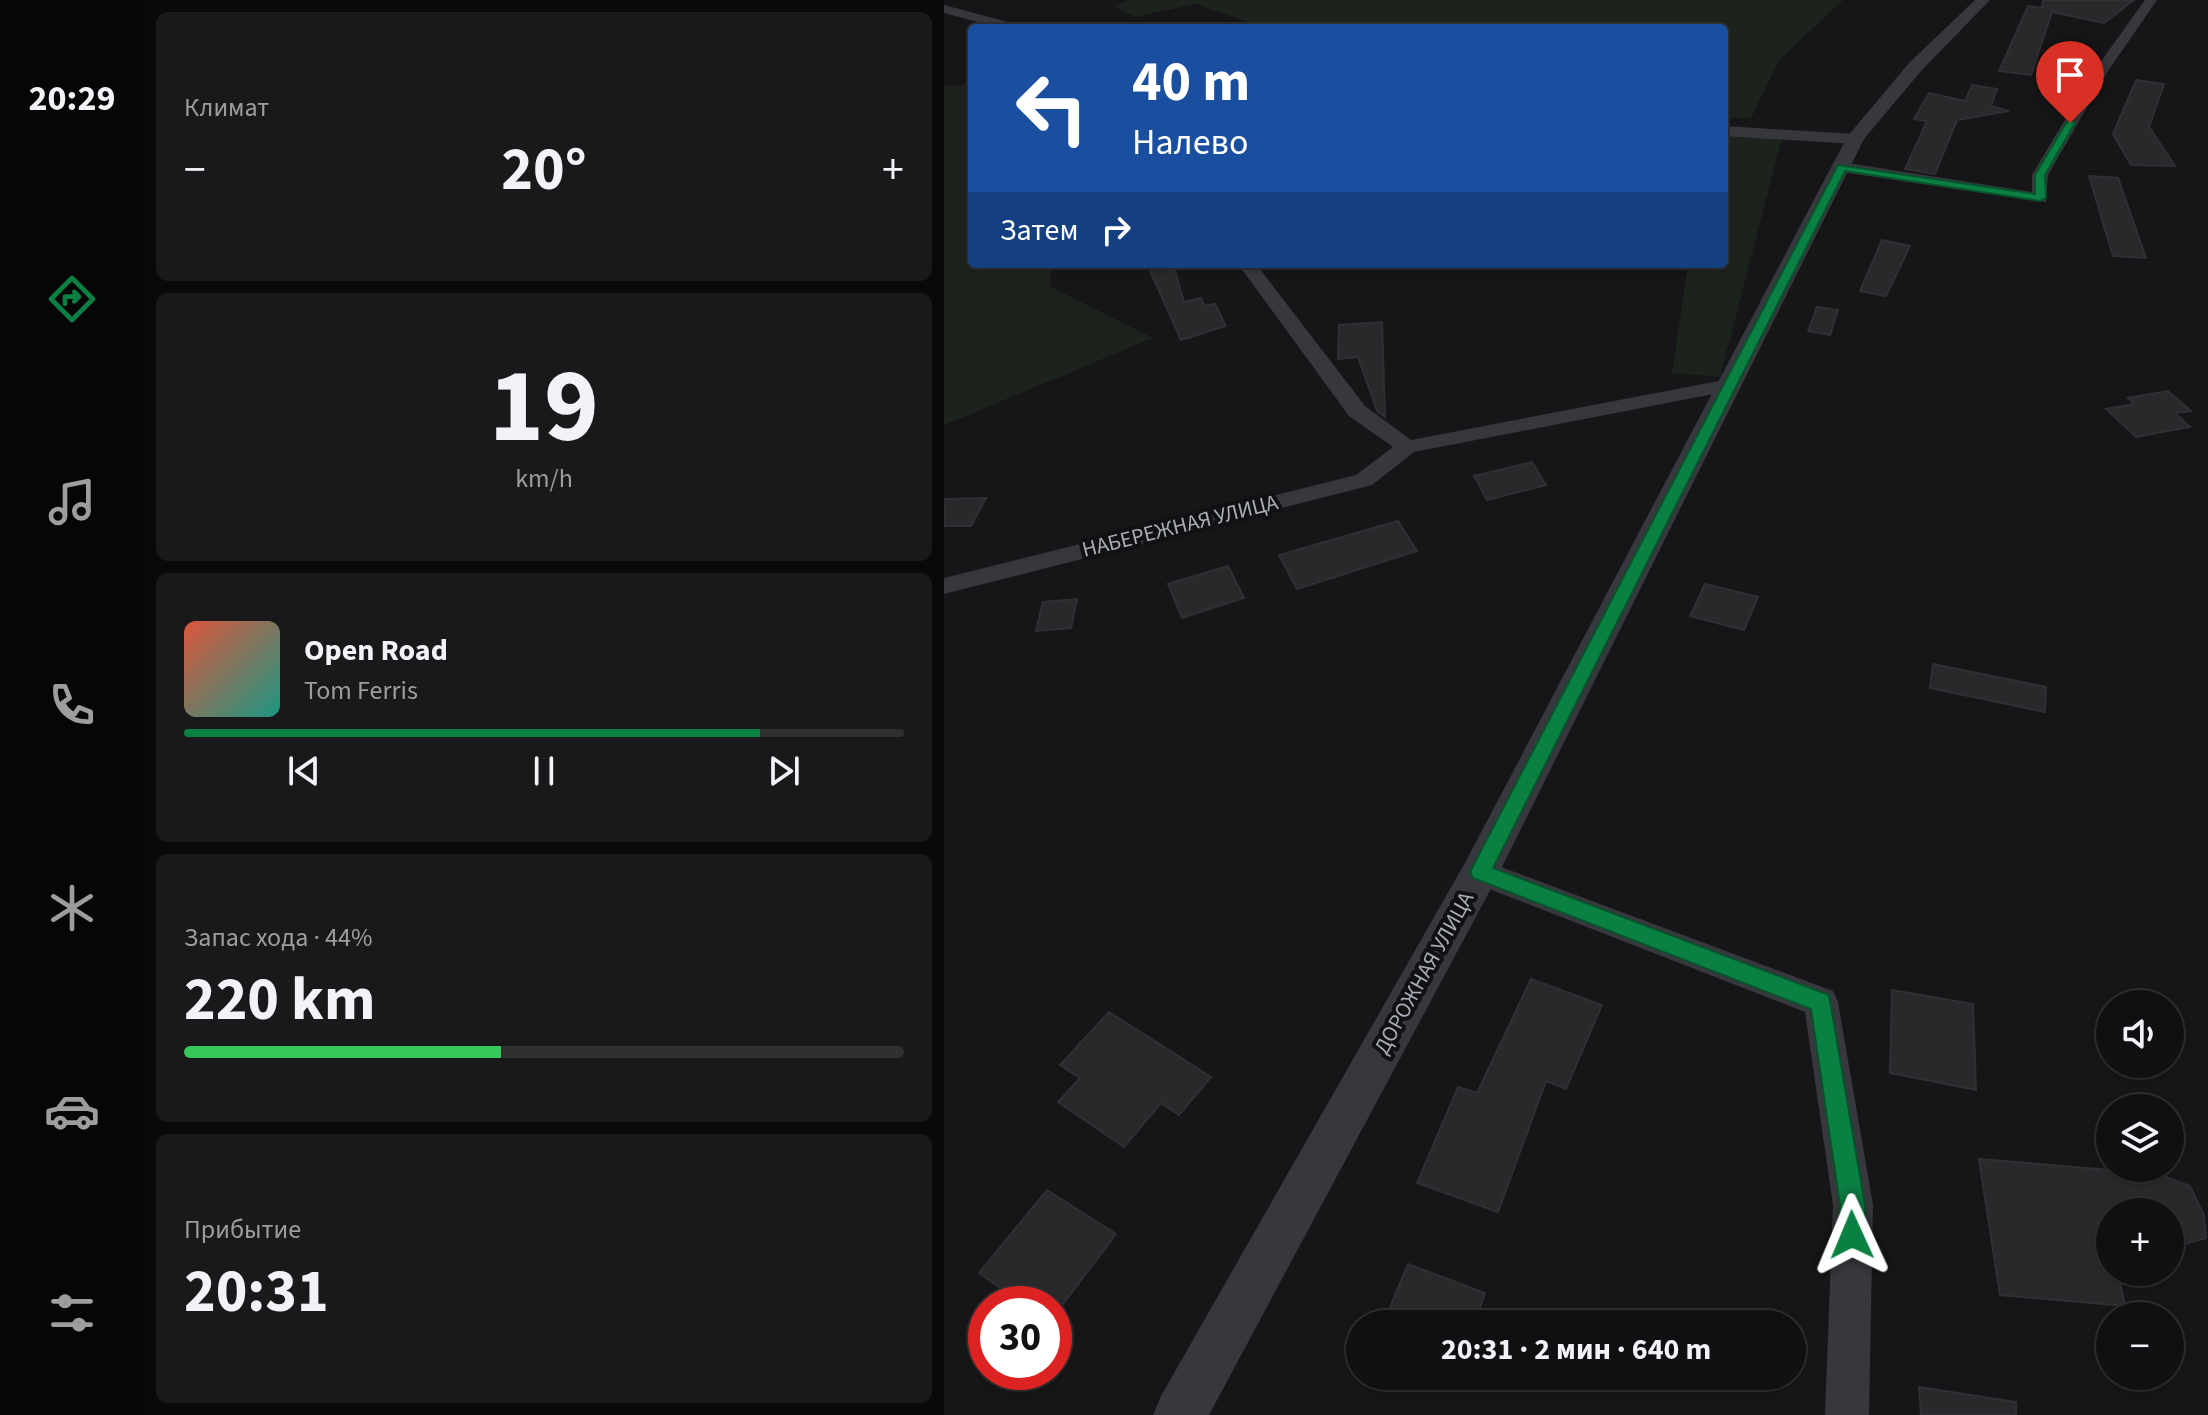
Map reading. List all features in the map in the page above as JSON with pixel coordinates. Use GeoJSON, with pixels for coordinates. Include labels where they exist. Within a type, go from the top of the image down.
{"type":"FeatureCollection","features":[{"type":"Feature","properties":{"kind":"street","name":"ДОРОЖНАЯ УЛИЦА"},"geometry":{"type":"LineString","coordinates":[[1180,1415],[1480,872],[1848,153],[1915,67],[1983,0]]}},
{"type":"Feature","properties":{"kind":"street"},"geometry":{"type":"LineString","coordinates":[[1728,132],[1848,153],[2040,198],[2040,175],[2101,71],[2151,0]]}},
{"type":"Feature","properties":{"kind":"street"},"geometry":{"type":"LineString","coordinates":[[944,9],[999,24]]}},
{"type":"Feature","properties":{"kind":"street"},"geometry":{"type":"LineString","coordinates":[[1250,268],[1357,411],[1407,447]]}},
{"type":"Feature","properties":{"kind":"street","name":"НАБЕРЕЖНАЯ УЛИЦА"},"geometry":{"type":"LineString","coordinates":[[944,586],[1364,480],[1407,447],[1729,385]]}},
{"type":"Feature","properties":{"kind":"street"},"geometry":{"type":"LineString","coordinates":[[1480,872],[1821,1002],[1853,1205],[1847,1415]]}},
{"type":"Feature","properties":{"kind":"shaded area"},"geometry":{"type":"Polygon","coordinates":[[[1130,0],[1843,0],[1779,60],[1751,118],[1728,118],[1728,24],[1253,24],[1196,4],[1135,17],[1114,6],[1130,0]]]}},
{"type":"Feature","properties":{"kind":"shaded area"},"geometry":{"type":"Polygon","coordinates":[[[968,83],[968,268],[1051,268],[1049,286],[1153,338],[944,425],[944,85],[960,86],[968,83]]]}},
{"type":"Feature","properties":{"kind":"shaded area"},"geometry":{"type":"Polygon","coordinates":[[[1728,134],[1782,138],[1720,377],[1672,373],[1687,268],[1728,268],[1728,134]]]}},
{"type":"Feature","properties":{"kind":"building"},"geometry":{"type":"Polygon","coordinates":[[[2043,0],[2134,0],[2104,23],[2052,12],[2031,75],[1999,71],[2028,6],[2042,8],[2043,0]]]}},
{"type":"Feature","properties":{"kind":"building"},"geometry":{"type":"Polygon","coordinates":[[[2136,80],[2164,84],[2149,127],[2175,166],[2131,165],[2113,134],[2136,80]]]}},
{"type":"Feature","properties":{"kind":"building"},"geometry":{"type":"Polygon","coordinates":[[[1972,85],[1997,89],[1991,106],[2009,111],[1957,120],[1935,174],[1905,169],[1927,121],[1914,119],[1929,93],[1965,101],[1972,85]]]}},
{"type":"Feature","properties":{"kind":"building"},"geometry":{"type":"Polygon","coordinates":[[[2089,176],[2118,178],[2146,258],[2113,256],[2089,176]]]}},
{"type":"Feature","properties":{"kind":"building"},"geometry":{"type":"Polygon","coordinates":[[[1882,240],[1910,246],[1886,296],[1860,291],[1882,240]]]}},
{"type":"Feature","properties":{"kind":"building"},"geometry":{"type":"Polygon","coordinates":[[[1149,268],[1174,268],[1184,302],[1201,298],[1205,306],[1215,304],[1226,326],[1181,340],[1149,268]]]}},
{"type":"Feature","properties":{"kind":"building"},"geometry":{"type":"Polygon","coordinates":[[[1817,307],[1838,310],[1830,335],[1808,331],[1817,307]]]}},
{"type":"Feature","properties":{"kind":"building"},"geometry":{"type":"Polygon","coordinates":[[[1382,322],[1385,417],[1377,411],[1358,357],[1338,359],[1339,325],[1382,322]]]}},
{"type":"Feature","properties":{"kind":"building"},"geometry":{"type":"Polygon","coordinates":[[[2168,391],[2191,411],[2175,413],[2190,427],[2136,437],[2106,409],[2134,404],[2128,398],[2168,391]]]}},
{"type":"Feature","properties":{"kind":"building"},"geometry":{"type":"Polygon","coordinates":[[[1532,462],[1546,485],[1487,500],[1474,476],[1532,462]]]}},
{"type":"Feature","properties":{"kind":"building"},"geometry":{"type":"Polygon","coordinates":[[[986,498],[971,526],[944,526],[944,499],[986,498]]]}},
{"type":"Feature","properties":{"kind":"building"},"geometry":{"type":"Polygon","coordinates":[[[1398,521],[1417,551],[1297,589],[1279,555],[1398,521]]]}},
{"type":"Feature","properties":{"kind":"building"},"geometry":{"type":"Polygon","coordinates":[[[1228,566],[1244,598],[1182,618],[1168,584],[1228,566]]]}},
{"type":"Feature","properties":{"kind":"building"},"geometry":{"type":"Polygon","coordinates":[[[1705,584],[1758,597],[1744,630],[1690,616],[1705,584]]]}},
{"type":"Feature","properties":{"kind":"building"},"geometry":{"type":"Polygon","coordinates":[[[1077,599],[1071,628],[1036,631],[1043,602],[1077,599]]]}},
{"type":"Feature","properties":{"kind":"building"},"geometry":{"type":"Polygon","coordinates":[[[1933,664],[2046,687],[2045,712],[1930,688],[1933,664]]]}},
{"type":"Feature","properties":{"kind":"building"},"geometry":{"type":"Polygon","coordinates":[[[1531,979],[1602,1005],[1566,1089],[1546,1081],[1498,1212],[1417,1183],[1458,1087],[1477,1093],[1531,979]]]}},
{"type":"Feature","properties":{"kind":"building"},"geometry":{"type":"Polygon","coordinates":[[[1892,990],[1973,1004],[1976,1090],[1890,1073],[1892,990]]]}},
{"type":"Feature","properties":{"kind":"building"},"geometry":{"type":"Polygon","coordinates":[[[1109,1012],[1211,1077],[1179,1115],[1161,1103],[1124,1147],[1058,1102],[1080,1078],[1060,1065],[1109,1012]]]}},
{"type":"Feature","properties":{"kind":"building"},"geometry":{"type":"Polygon","coordinates":[[[1979,1159],[2096,1169],[2096,1182],[2179,1182],[2190,1186],[2204,1215],[2206,1238],[2184,1244],[2184,1198],[2096,1198],[2096,1286],[2121,1286],[2124,1302],[2096,1303],[2000,1295],[1979,1159]]]}},
{"type":"Feature","properties":{"kind":"building"},"geometry":{"type":"Polygon","coordinates":[[[1047,1190],[1116,1234],[1072,1292],[1072,1286],[997,1286],[979,1273],[1047,1190]]]}},
{"type":"Feature","properties":{"kind":"building"},"geometry":{"type":"Polygon","coordinates":[[[1408,1264],[1485,1293],[1479,1310],[1389,1310],[1408,1264]]]}},
{"type":"Feature","properties":{"kind":"building"},"geometry":{"type":"Polygon","coordinates":[[[1919,1387],[2016,1402],[2016,1415],[1921,1415],[1919,1387]]]}},
{"type":"Feature","properties":{"kind":"route"},"geometry":{"type":"LineString","coordinates":[[1852,1235],[1853,1205],[1821,1002],[1480,872],[1841,167],[2040,198],[2040,175],[2070,123]]}}]}
